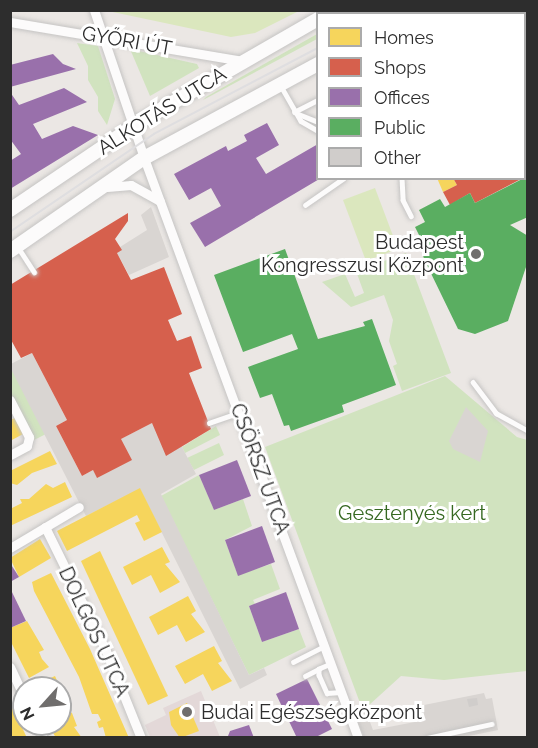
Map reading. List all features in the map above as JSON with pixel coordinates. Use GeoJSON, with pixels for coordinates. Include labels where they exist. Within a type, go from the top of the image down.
{"type":"FeatureCollection","features":[{"type":"Feature","properties":{"kind":"main road","name":"ALKOTÁS UTCA"},"geometry":{"type":"LineString","coordinates":[[10,210],[134,126],[316,20]]}},
{"type":"Feature","properties":{"kind":"main road","name":"ALKOTÁS UTCA"},"geometry":{"type":"LineString","coordinates":[[13,246],[144,158],[316,65]]}},
{"type":"Feature","properties":{"kind":"street","name":"CSÖRSZ UTCA"},"geometry":{"type":"LineString","coordinates":[[94,10],[144,158],[240,412],[358,738]]}},
{"type":"Feature","properties":{"kind":"street","name":"GYŐRI ÚT"},"geometry":{"type":"LineString","coordinates":[[10,22],[243,61]]}},
{"type":"Feature","properties":{"kind":"street"},"geometry":{"type":"LineString","coordinates":[[99,188],[131,185],[160,201]]}},
{"type":"Feature","properties":{"kind":"street"},"geometry":{"type":"LineString","coordinates":[[10,400],[29,443],[10,455]]}},
{"type":"Feature","properties":{"kind":"street"},"geometry":{"type":"LineString","coordinates":[[10,548],[80,507]]}},
{"type":"Feature","properties":{"kind":"street","name":"DOLGOS UTCA"},"geometry":{"type":"LineString","coordinates":[[45,527],[106,651],[141,738]]}},
{"type":"Feature","properties":{"kind":"lane"},"geometry":{"type":"LineString","coordinates":[[279,84],[294,112],[316,129]]}},
{"type":"Feature","properties":{"kind":"lane"},"geometry":{"type":"LineString","coordinates":[[294,112],[316,101]]}},
{"type":"Feature","properties":{"kind":"lane"},"geometry":{"type":"LineString","coordinates":[[294,112],[316,121]]}},
{"type":"Feature","properties":{"kind":"lane"},"geometry":{"type":"LineString","coordinates":[[305,205],[341,180]]}},
{"type":"Feature","properties":{"kind":"lane"},"geometry":{"type":"LineString","coordinates":[[402,180],[403,200],[411,216]]}},
{"type":"Feature","properties":{"kind":"lane"},"geometry":{"type":"LineString","coordinates":[[13,246],[34,272]]}},
{"type":"Feature","properties":{"kind":"lane"},"geometry":{"type":"LineString","coordinates":[[473,382],[496,413],[526,431]]}},
{"type":"Feature","properties":{"kind":"lane"},"geometry":{"type":"LineString","coordinates":[[209,423],[240,412]]}},
{"type":"Feature","properties":{"kind":"lane"},"geometry":{"type":"LineString","coordinates":[[293,662],[324,646]]}},
{"type":"Feature","properties":{"kind":"lane"},"geometry":{"type":"LineString","coordinates":[[305,676],[331,664]]}},
{"type":"Feature","properties":{"kind":"lane"},"geometry":{"type":"LineString","coordinates":[[319,669],[327,693],[341,692]]}},
{"type":"Feature","properties":{"kind":"lane"},"geometry":{"type":"LineString","coordinates":[[427,738],[491,724]]}},
{"type":"Feature","properties":{"kind":"shaded area"},"geometry":{"type":"Polygon","coordinates":[[[151,207],[169,257],[129,275],[117,253],[120,247],[147,230],[141,215],[151,207]]]}},
{"type":"Feature","properties":{"kind":"shaded area"},"geometry":{"type":"Polygon","coordinates":[[[32,353],[67,420],[56,426],[82,476],[93,470],[97,477],[121,439],[152,423],[182,447],[196,474],[161,494],[249,675],[264,668],[267,675],[240,689],[140,489],[86,516],[11,369],[11,364],[32,353]]]}},
{"type":"Feature","properties":{"kind":"shaded area"},"geometry":{"type":"Polygon","coordinates":[[[466,407],[488,431],[480,462],[453,449],[449,441],[466,407]]]}},
{"type":"Feature","properties":{"kind":"shaded area","name":"Budai Egészségközpont"},"geometry":{"type":"Polygon","coordinates":[[[201,691],[220,737],[150,737],[145,725],[166,715],[163,708],[201,691]]]}},
{"type":"Feature","properties":{"kind":"shaded area"},"geometry":{"type":"Polygon","coordinates":[[[484,693],[486,699],[492,698],[498,730],[464,737],[364,737],[358,723],[357,709],[363,703],[373,730],[420,721],[414,707],[484,693]]]}},
{"type":"Feature","properties":{"kind":"green space"},"geometry":{"type":"Polygon","coordinates":[[[504,10],[527,11],[527,110],[526,12],[503,12],[504,10]]]}},
{"type":"Feature","properties":{"kind":"green space"},"geometry":{"type":"Polygon","coordinates":[[[108,11],[299,11],[255,33],[231,37],[108,11]]]}},
{"type":"Feature","properties":{"kind":"green space"},"geometry":{"type":"Polygon","coordinates":[[[316,35],[316,40],[203,100],[316,35]]]}},
{"type":"Feature","properties":{"kind":"green space"},"geometry":{"type":"Polygon","coordinates":[[[77,43],[98,46],[115,99],[107,125],[98,111],[98,97],[88,80],[88,66],[77,43]]]}},
{"type":"Feature","properties":{"kind":"green space"},"geometry":{"type":"Polygon","coordinates":[[[130,49],[197,64],[199,68],[150,96],[130,49]]]}},
{"type":"Feature","properties":{"kind":"green space"},"geometry":{"type":"Polygon","coordinates":[[[375,188],[398,249],[366,261],[343,200],[375,188]]]}},
{"type":"Feature","properties":{"kind":"green space"},"geometry":{"type":"Polygon","coordinates":[[[406,253],[451,373],[402,391],[393,366],[397,364],[389,341],[393,320],[384,295],[351,307],[322,282],[345,274],[355,297],[364,293],[356,271],[406,253]]]}},
{"type":"Feature","properties":{"kind":"green space"},"geometry":{"type":"Polygon","coordinates":[[[11,368],[48,433],[32,441],[11,398],[11,368]]]}},
{"type":"Feature","properties":{"kind":"green space","name":"Gesztenyés kert"},"geometry":{"type":"Polygon","coordinates":[[[445,376],[517,437],[527,440],[527,671],[444,680],[401,676],[368,706],[360,703],[265,447],[445,376]]]}},
{"type":"Feature","properties":{"kind":"green space"},"geometry":{"type":"Polygon","coordinates":[[[216,426],[220,435],[185,453],[182,447],[216,426]]]}},
{"type":"Feature","properties":{"kind":"green space"},"geometry":{"type":"Polygon","coordinates":[[[219,443],[224,455],[194,470],[187,458],[219,443]]]}},
{"type":"Feature","properties":{"kind":"green space"},"geometry":{"type":"Polygon","coordinates":[[[199,475],[214,510],[243,499],[252,526],[225,540],[238,575],[271,564],[280,589],[253,600],[255,604],[249,606],[262,642],[299,629],[306,647],[249,675],[161,496],[199,475]]]}},
{"type":"Feature","properties":{"kind":"building: Homes"},"geometry":{"type":"Polygon","coordinates":[[[438,180],[454,180],[457,185],[443,192],[438,180]]]}},
{"type":"Feature","properties":{"kind":"building: Homes"},"geometry":{"type":"Polygon","coordinates":[[[17,417],[25,433],[10,441],[10,420],[17,417]]]}},
{"type":"Feature","properties":{"kind":"building: Homes"},"geometry":{"type":"Polygon","coordinates":[[[50,451],[57,464],[32,473],[17,485],[10,483],[10,471],[50,451]]]}},
{"type":"Feature","properties":{"kind":"building: Homes"},"geometry":{"type":"Polygon","coordinates":[[[65,482],[72,497],[10,526],[10,509],[22,503],[20,499],[29,499],[46,484],[53,488],[65,482]]]}},
{"type":"Feature","properties":{"kind":"building: Homes"},"geometry":{"type":"Polygon","coordinates":[[[140,488],[162,532],[144,541],[135,523],[140,521],[137,515],[67,551],[57,531],[140,488]]]}},
{"type":"Feature","properties":{"kind":"building: Homes"},"geometry":{"type":"Polygon","coordinates":[[[40,539],[51,558],[19,577],[10,558],[40,539]]]}},
{"type":"Feature","properties":{"kind":"building: Homes"},"geometry":{"type":"Polygon","coordinates":[[[162,547],[170,562],[165,564],[180,582],[160,593],[151,575],[132,585],[123,567],[162,547]]]}},
{"type":"Feature","properties":{"kind":"building: Homes"},"geometry":{"type":"Polygon","coordinates":[[[100,551],[168,696],[148,705],[81,561],[100,551]]]}},
{"type":"Feature","properties":{"kind":"building: Homes"},"geometry":{"type":"Polygon","coordinates":[[[51,573],[90,649],[129,738],[106,738],[103,727],[99,728],[97,722],[101,720],[98,714],[92,714],[79,677],[34,591],[32,582],[51,573]]]}},
{"type":"Feature","properties":{"kind":"building: Homes"},"geometry":{"type":"Polygon","coordinates":[[[188,596],[196,611],[191,614],[205,632],[186,642],[177,625],[158,635],[149,617],[188,596]]]}},
{"type":"Feature","properties":{"kind":"building: Homes"},"geometry":{"type":"Polygon","coordinates":[[[27,621],[44,650],[39,652],[42,659],[49,667],[33,676],[28,676],[10,640],[10,628],[27,621]]]}},
{"type":"Feature","properties":{"kind":"building: Homes"},"geometry":{"type":"Polygon","coordinates":[[[214,646],[222,661],[218,663],[232,681],[212,691],[203,674],[185,684],[175,666],[214,646]]]}},
{"type":"Feature","properties":{"kind":"building: Homes"},"geometry":{"type":"Polygon","coordinates":[[[10,702],[12,736],[26,736],[27,738],[10,738],[10,702]]]}},
{"type":"Feature","properties":{"kind":"building: Homes"},"geometry":{"type":"Polygon","coordinates":[[[187,703],[199,731],[180,738],[171,725],[169,712],[187,703]]]}},
{"type":"Feature","properties":{"kind":"building: Homes"},"geometry":{"type":"Polygon","coordinates":[[[72,713],[77,726],[74,727],[82,738],[56,738],[55,736],[72,736],[72,713]]]}},
{"type":"Feature","properties":{"kind":"building: Shops"},"geometry":{"type":"Polygon","coordinates":[[[454,180],[519,180],[475,203],[470,193],[450,205],[443,192],[457,185],[454,180]]]}},
{"type":"Feature","properties":{"kind":"building: Shops"},"geometry":{"type":"Polygon","coordinates":[[[128,213],[128,221],[115,239],[122,250],[117,253],[131,280],[164,267],[182,314],[168,320],[177,341],[191,336],[202,368],[189,373],[211,429],[166,456],[152,423],[121,439],[132,460],[97,478],[93,470],[82,476],[56,426],[67,420],[32,353],[21,358],[10,338],[10,285],[128,213]]]}},
{"type":"Feature","properties":{"kind":"building: Offices"},"geometry":{"type":"Polygon","coordinates":[[[53,54],[63,64],[76,69],[10,87],[10,65],[53,54]]]}},
{"type":"Feature","properties":{"kind":"building: Offices"},"geometry":{"type":"Polygon","coordinates":[[[64,88],[87,102],[33,124],[42,139],[73,126],[98,135],[10,189],[10,161],[21,154],[10,139],[10,92],[19,105],[64,88]]]}},
{"type":"Feature","properties":{"kind":"building: Offices"},"geometry":{"type":"Polygon","coordinates":[[[267,123],[279,145],[256,158],[266,174],[316,145],[318,180],[205,247],[190,223],[221,206],[211,188],[189,200],[174,174],[226,146],[228,151],[247,141],[244,135],[267,123]]]}},
{"type":"Feature","properties":{"kind":"building: Offices"},"geometry":{"type":"Polygon","coordinates":[[[237,460],[251,496],[214,510],[199,475],[237,460]]]}},
{"type":"Feature","properties":{"kind":"building: Offices"},"geometry":{"type":"Polygon","coordinates":[[[262,526],[275,562],[238,576],[225,540],[262,526]]]}},
{"type":"Feature","properties":{"kind":"building: Offices"},"geometry":{"type":"Polygon","coordinates":[[[10,563],[19,577],[10,582],[10,563]]]}},
{"type":"Feature","properties":{"kind":"building: Offices"},"geometry":{"type":"Polygon","coordinates":[[[10,588],[26,621],[10,628],[10,588]]]}},
{"type":"Feature","properties":{"kind":"building: Offices"},"geometry":{"type":"Polygon","coordinates":[[[286,592],[299,629],[262,642],[249,606],[286,592]]]}},
{"type":"Feature","properties":{"kind":"building: Offices"},"geometry":{"type":"Polygon","coordinates":[[[307,679],[332,729],[314,738],[297,738],[276,694],[307,679]]]}},
{"type":"Feature","properties":{"kind":"building: Offices"},"geometry":{"type":"Polygon","coordinates":[[[249,725],[254,738],[228,736],[230,731],[249,725]]]}},
{"type":"Feature","properties":{"kind":"building: Public","name":"Budapest Kongresszusi Központ"},"geometry":{"type":"Polygon","coordinates":[[[528,176],[528,217],[510,225],[528,236],[528,261],[508,321],[475,334],[458,329],[424,259],[422,251],[426,249],[415,227],[425,222],[419,210],[440,199],[445,207],[470,193],[475,203],[520,180],[526,180],[528,176]]]}},
{"type":"Feature","properties":{"kind":"building: Public"},"geometry":{"type":"Polygon","coordinates":[[[285,249],[318,339],[365,326],[363,322],[372,319],[396,385],[342,405],[344,412],[291,431],[289,425],[284,426],[272,394],[260,398],[248,367],[298,349],[292,334],[243,352],[214,275],[285,249]]]}},
{"type":"Feature","properties":{"kind":"building: Other"},"geometry":{"type":"Polygon","coordinates":[[[477,698],[478,705],[469,707],[467,699],[477,698]]]}},
{"type":"Feature","properties":{"kind":"building: Other"},"geometry":{"type":"Polygon","coordinates":[[[415,711],[417,718],[407,720],[406,713],[415,711]]]}},
{"type":"Feature","properties":{"kind":"tram line"},"geometry":{"type":"LineString","coordinates":[[10,232],[154,134],[316,49]]}},
{"type":"Feature","properties":{"kind":"place","name":"Budapest Kongresszusi Központ"},"geometry":{"type":"Point","coordinates":[476,254]}},
{"type":"Feature","properties":{"kind":"place","name":"Budai Egészségközpont"},"geometry":{"type":"Point","coordinates":[187,712]}}]}
